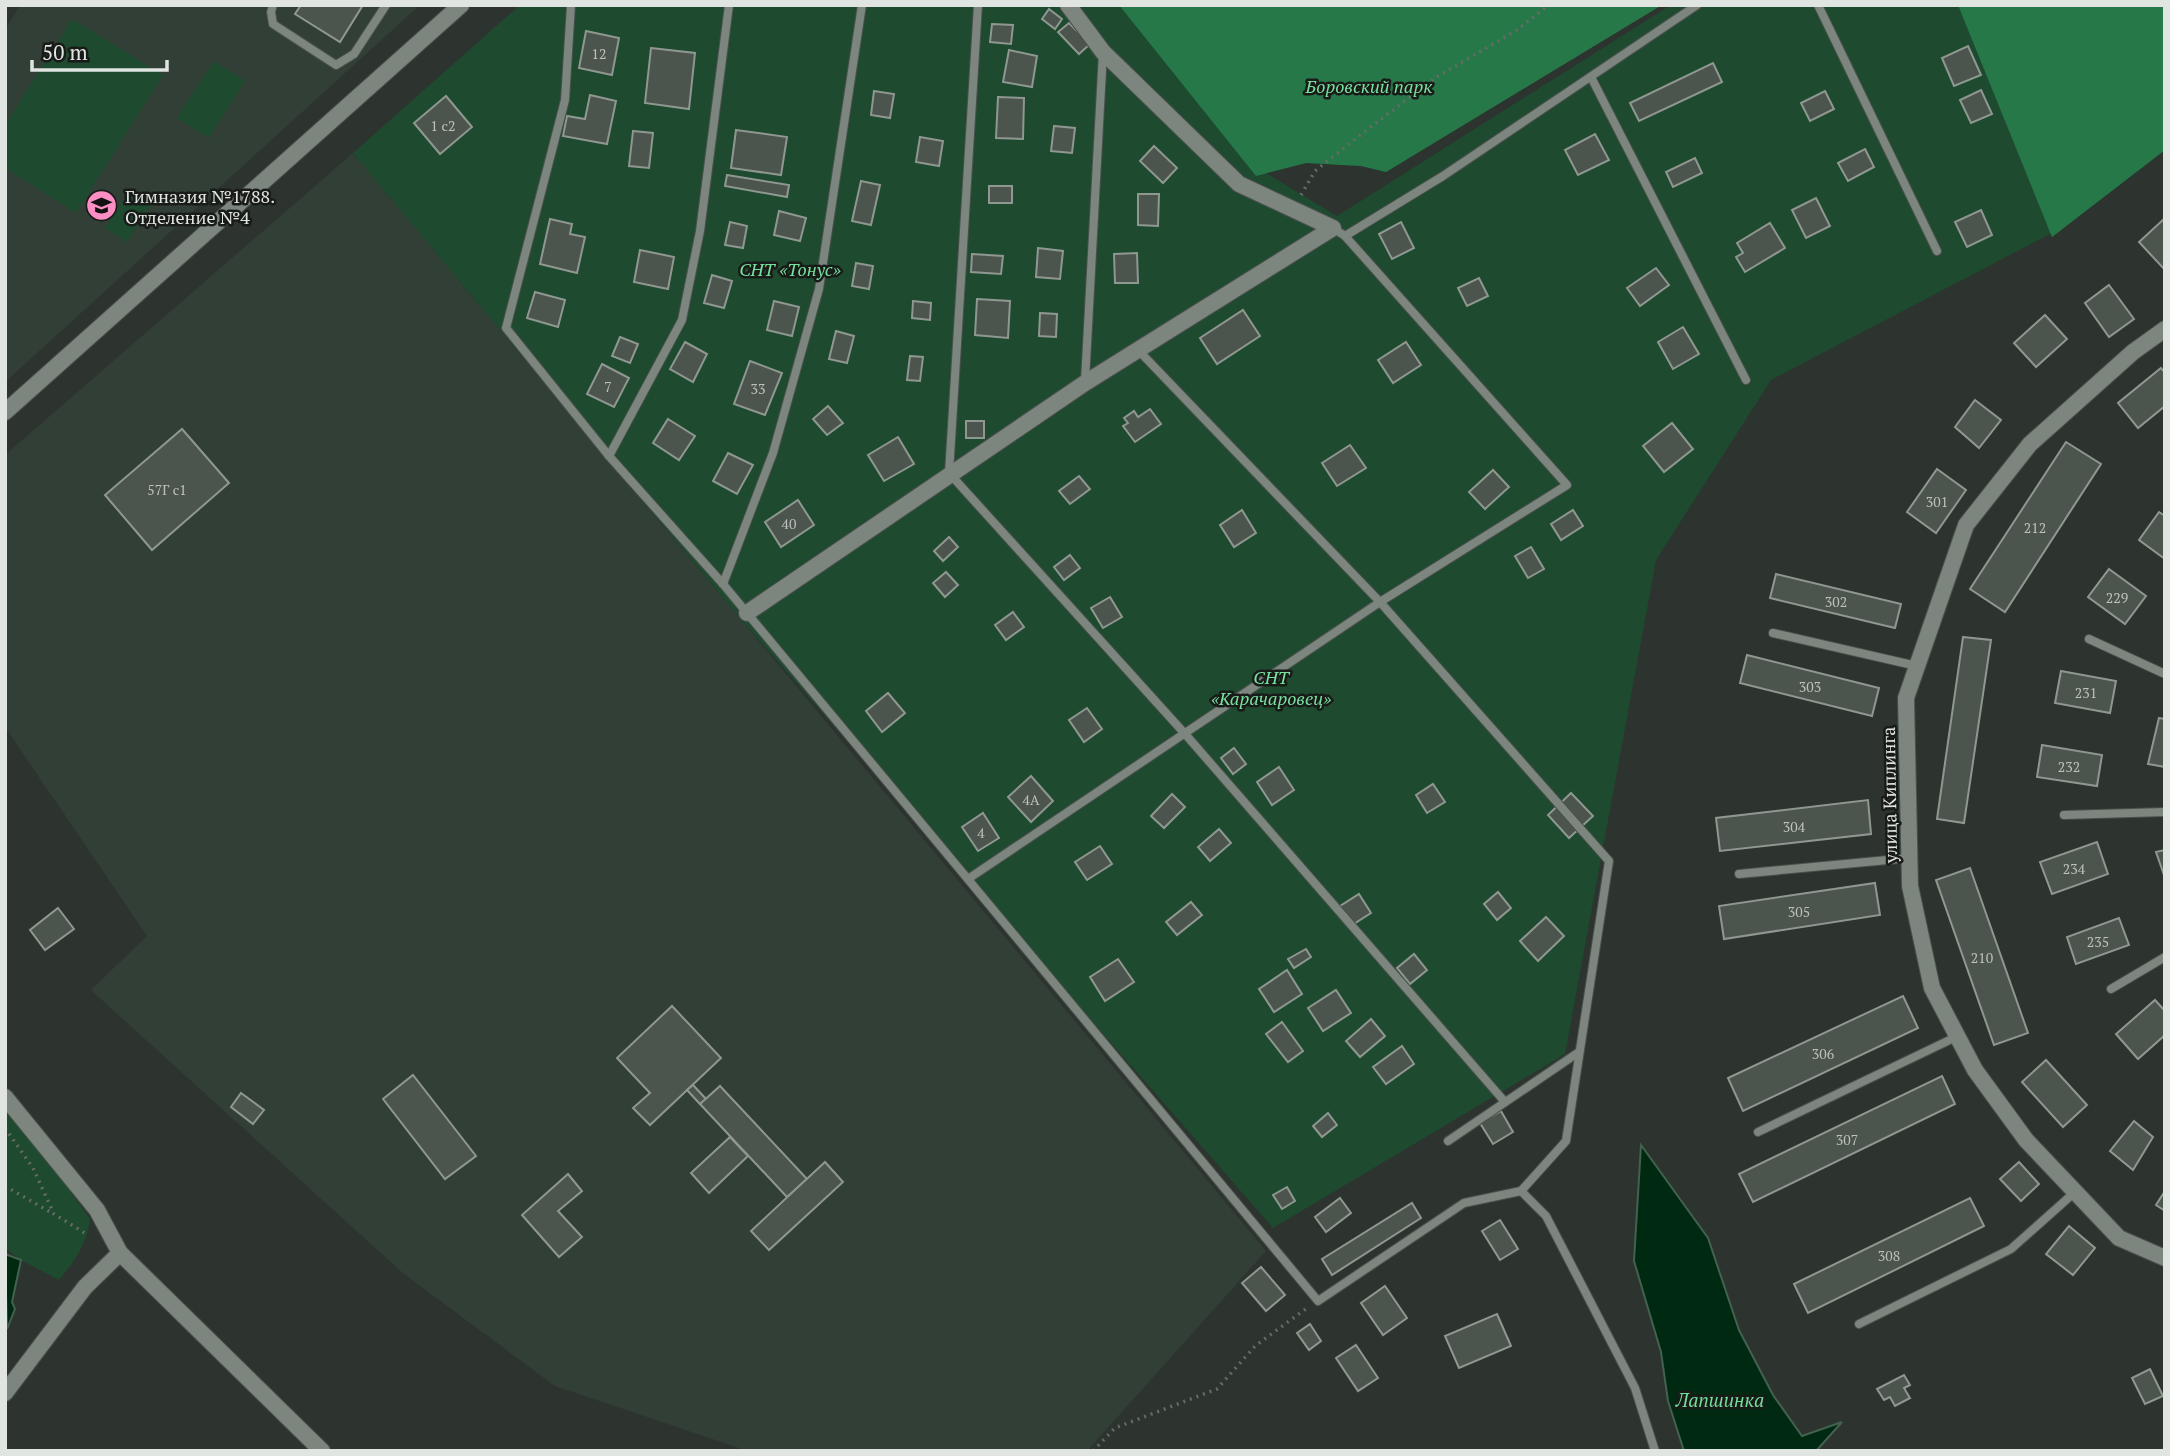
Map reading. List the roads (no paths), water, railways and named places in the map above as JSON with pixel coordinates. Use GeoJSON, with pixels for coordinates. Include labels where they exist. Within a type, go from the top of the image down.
{"type":"FeatureCollection","features":[{"type":"Feature","properties":{"kind":"street"},"geometry":{"type":"LineString","coordinates":[[5,412],[461,5]]}},
{"type":"Feature","properties":{"kind":"street"},"geometry":{"type":"LineString","coordinates":[[1069,5],[1102,52],[1239,184],[1339,232]]}},
{"type":"Feature","properties":{"kind":"street"},"geometry":{"type":"LineString","coordinates":[[747,613],[949,473],[1085,383],[1339,232]]}},
{"type":"Feature","properties":{"kind":"street","name":"улица Киплинга"},"geometry":{"type":"LineString","coordinates":[[2165,329],[2133,352],[2029,444],[1966,525],[1906,698],[1910,886],[1932,988],[1975,1070],[2026,1140],[2119,1238],[2165,1258]]}},
{"type":"Feature","properties":{"kind":"street"},"geometry":{"type":"LineString","coordinates":[[5,1097],[97,1210],[120,1253],[321,1451]]}},
{"type":"Feature","properties":{"kind":"street"},"geometry":{"type":"LineString","coordinates":[[5,1393],[85,1287],[120,1253]]}},
{"type":"Feature","properties":{"kind":"lane"},"geometry":{"type":"LineString","coordinates":[[273,5],[273,24],[336,65],[355,54],[386,5]]}},
{"type":"Feature","properties":{"kind":"lane"},"geometry":{"type":"LineString","coordinates":[[571,5],[565,100],[506,328],[609,456],[723,584],[1318,1300],[1464,1203],[1521,1191],[1566,1141],[1609,861],[1380,602],[1139,351]]}},
{"type":"Feature","properties":{"kind":"lane"},"geometry":{"type":"LineString","coordinates":[[609,456],[682,320],[700,231],[729,5]]}},
{"type":"Feature","properties":{"kind":"lane"},"geometry":{"type":"LineString","coordinates":[[723,584],[773,453],[819,289],[862,5]]}},
{"type":"Feature","properties":{"kind":"lane"},"geometry":{"type":"LineString","coordinates":[[978,5],[949,473],[1186,735],[1505,1102]]}},
{"type":"Feature","properties":{"kind":"lane"},"geometry":{"type":"LineString","coordinates":[[968,880],[1380,602],[1567,485],[1339,232],[1443,176],[1697,5]]}},
{"type":"Feature","properties":{"kind":"lane"},"geometry":{"type":"LineString","coordinates":[[1818,5],[1937,251]]}},
{"type":"Feature","properties":{"kind":"lane"},"geometry":{"type":"LineString","coordinates":[[1085,383],[1102,52]]}},
{"type":"Feature","properties":{"kind":"lane"},"geometry":{"type":"LineString","coordinates":[[1591,77],[1746,380]]}},
{"type":"Feature","properties":{"kind":"lane"},"geometry":{"type":"LineString","coordinates":[[1773,633],[1917,666]]}},
{"type":"Feature","properties":{"kind":"lane"},"geometry":{"type":"LineString","coordinates":[[2089,639],[2165,674]]}},
{"type":"Feature","properties":{"kind":"lane"},"geometry":{"type":"LineString","coordinates":[[2064,815],[2165,811]]}},
{"type":"Feature","properties":{"kind":"lane"},"geometry":{"type":"LineString","coordinates":[[1739,874],[1909,858]]}},
{"type":"Feature","properties":{"kind":"lane"},"geometry":{"type":"LineString","coordinates":[[2111,989],[2165,957]]}},
{"type":"Feature","properties":{"kind":"lane"},"geometry":{"type":"LineString","coordinates":[[1759,1132],[1958,1036]]}},
{"type":"Feature","properties":{"kind":"lane"},"geometry":{"type":"LineString","coordinates":[[1448,1141],[1579,1052]]}},
{"type":"Feature","properties":{"kind":"lane"},"geometry":{"type":"LineString","coordinates":[[1521,1191],[1546,1216],[1635,1388],[1655,1451]]}},
{"type":"Feature","properties":{"kind":"lane"},"geometry":{"type":"LineString","coordinates":[[1859,1324],[2011,1249],[2075,1192]]}},
{"type":"Feature","properties":{"kind":"water","name":"Лапшинка"},"geometry":{"type":"Polygon","coordinates":[[[1641,1145],[1708,1238],[1739,1330],[1773,1395],[1802,1436],[1842,1422],[1816,1451],[1684,1451],[1668,1401],[1661,1352],[1634,1261],[1641,1145]]]}},
{"type":"Feature","properties":{"kind":"water"},"geometry":{"type":"Polygon","coordinates":[[[5,1254],[21,1260],[12,1302],[15,1309],[7,1329],[5,1254]]]}},
{"type":"Feature","properties":{"kind":"place","name":"Гимназия №1788. Отделение №4"},"geometry":{"type":"Point","coordinates":[102,206]}},
{"type":"Feature","properties":{"kind":"park label","name":"Боровский парк"},"geometry":{"type":"Point","coordinates":[1369,86]}},
{"type":"Feature","properties":{"kind":"park label","name":"СНТ «Тонус»"},"geometry":{"type":"Point","coordinates":[790,269]}},
{"type":"Feature","properties":{"kind":"park label","name":"СНТ «Карачаровец»"},"geometry":{"type":"Point","coordinates":[1271,687]}}]}
